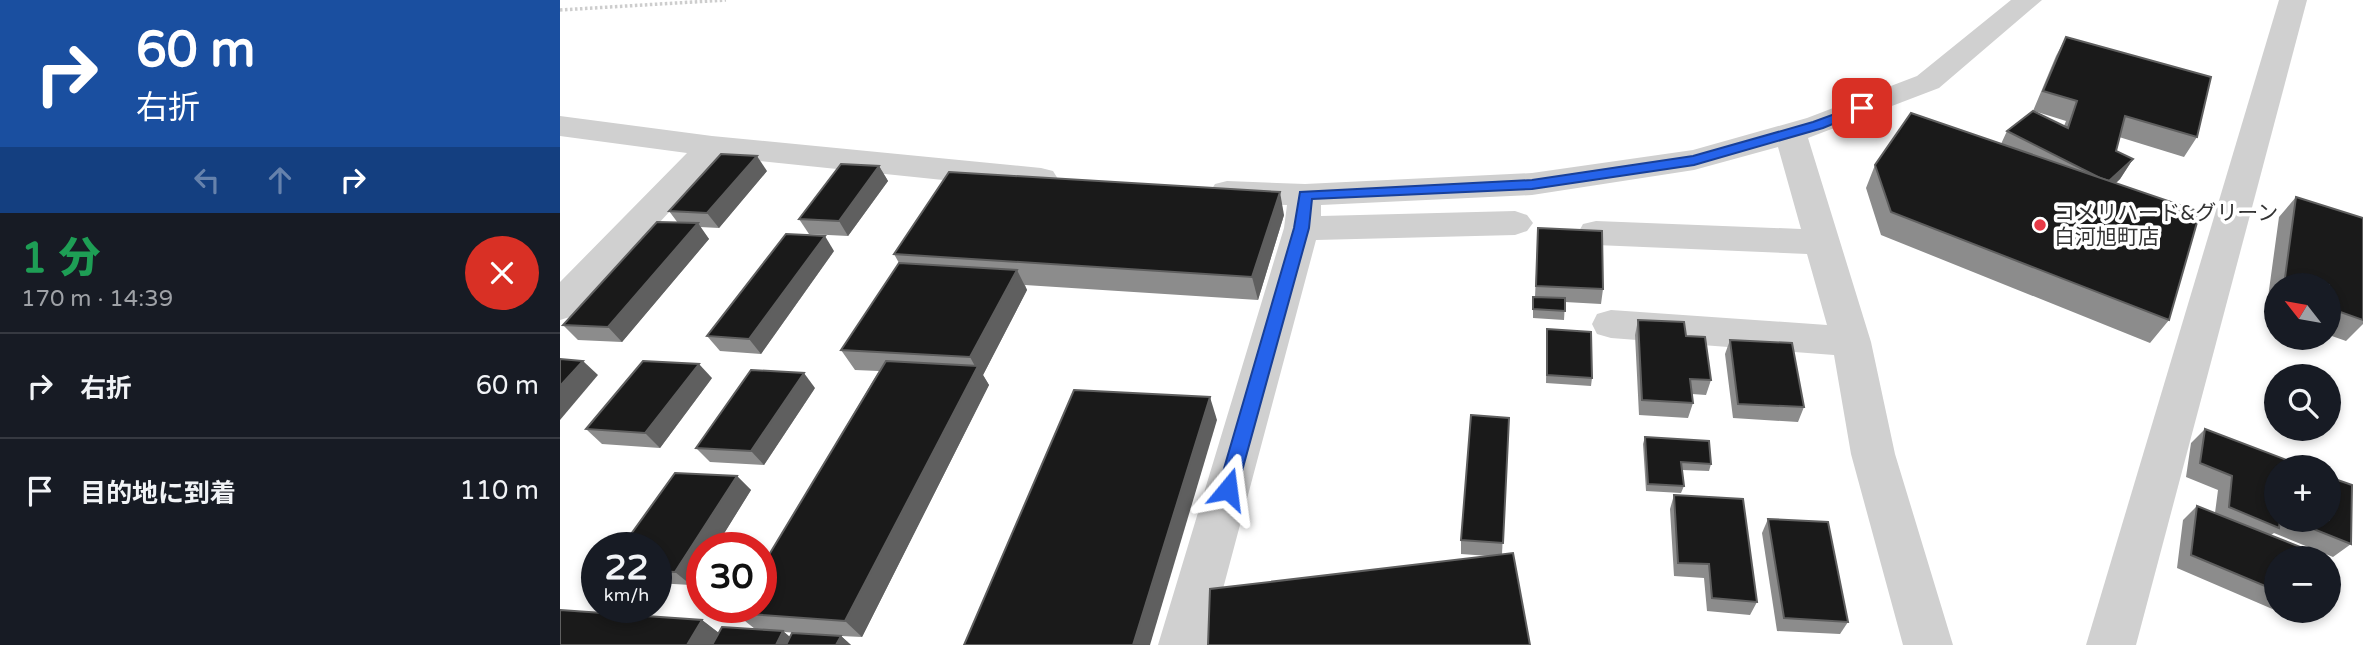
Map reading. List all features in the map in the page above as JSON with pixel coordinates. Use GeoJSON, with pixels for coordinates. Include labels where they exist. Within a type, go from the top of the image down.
{"type":"FeatureCollection","features":[{"type":"Feature","properties":{"kind":"street"},"geometry":{"type":"LineString","coordinates":[[1303,211],[1532,184],[1694,160],[1818,125],[1928,82],[2028,0]]}},
{"type":"Feature","properties":{"kind":"street"},"geometry":{"type":"LineString","coordinates":[[2111,645],[2293,0]]}},
{"type":"Feature","properties":{"kind":"street"},"geometry":{"type":"LineString","coordinates":[[560,126],[712,146],[1077,182]]}},
{"type":"Feature","properties":{"kind":"street"},"geometry":{"type":"LineString","coordinates":[[1790,132],[1851,342],[1873,454],[1928,645]]}},
{"type":"Feature","properties":{"kind":"street"},"geometry":{"type":"LineString","coordinates":[[560,306],[712,146]]}},
{"type":"Feature","properties":{"kind":"street"},"geometry":{"type":"LineString","coordinates":[[1196,190],[1438,242],[1515,223]]}},
{"type":"Feature","properties":{"kind":"street"},"geometry":{"type":"LineString","coordinates":[[1183,645],[1303,211]]}},
{"type":"Feature","properties":{"kind":"street"},"geometry":{"type":"LineString","coordinates":[[1596,233],[1820,242]]}},
{"type":"Feature","properties":{"kind":"street"},"geometry":{"type":"LineString","coordinates":[[1611,324],[1851,342]]}},
{"type":"Feature","properties":{"kind":"path"},"geometry":{"type":"LineString","coordinates":[[560,10],[726,0]]}},
{"type":"Feature","properties":{"kind":"building"},"geometry":{"type":"Polygon","coordinates":[[[2066,37],[2211,77],[2197,137],[2125,116],[2116,151],[2133,159],[2109,181],[2007,131],[2033,111],[2068,128],[2077,101],[2043,91],[2066,37]]]}},
{"type":"Feature","properties":{"kind":"building"},"geometry":{"type":"Polygon","coordinates":[[[1911,113],[2200,212],[2169,320],[1891,212],[1875,165],[1911,113]]]}},
{"type":"Feature","properties":{"kind":"building"},"geometry":{"type":"Polygon","coordinates":[[[721,154],[757,156],[707,213],[669,211],[721,154]]]}},
{"type":"Feature","properties":{"kind":"building"},"geometry":{"type":"Polygon","coordinates":[[[841,164],[879,166],[839,221],[799,219],[841,164]]]}},
{"type":"Feature","properties":{"kind":"building"},"geometry":{"type":"Polygon","coordinates":[[[949,172],[1280,192],[1252,277],[894,254],[949,172]]]}},
{"type":"Feature","properties":{"kind":"building"},"geometry":{"type":"Polygon","coordinates":[[[2296,197],[2363,218],[2363,320],[2342,313],[2342,273],[2286,273],[2296,197]]]}},
{"type":"Feature","properties":{"kind":"building"},"geometry":{"type":"Polygon","coordinates":[[[657,222],[698,223],[608,327],[563,325],[657,222]]]}},
{"type":"Feature","properties":{"kind":"building"},"geometry":{"type":"Polygon","coordinates":[[[1538,228],[1602,231],[1603,289],[1536,286],[1538,228]]]}},
{"type":"Feature","properties":{"kind":"building"},"geometry":{"type":"Polygon","coordinates":[[[786,234],[825,236],[749,339],[707,336],[786,234]]]}},
{"type":"Feature","properties":{"kind":"building"},"geometry":{"type":"Polygon","coordinates":[[[899,263],[1017,270],[970,357],[841,350],[899,263]]]}},
{"type":"Feature","properties":{"kind":"building"},"geometry":{"type":"Polygon","coordinates":[[[1533,297],[1565,298],[1565,311],[1533,309],[1533,297]]]}},
{"type":"Feature","properties":{"kind":"building"},"geometry":{"type":"Polygon","coordinates":[[[1638,320],[1684,322],[1686,336],[1705,337],[1711,380],[1690,379],[1693,403],[1642,400],[1638,320]]]}},
{"type":"Feature","properties":{"kind":"building"},"geometry":{"type":"Polygon","coordinates":[[[1547,329],[1591,332],[1592,378],[1547,375],[1547,329]]]}},
{"type":"Feature","properties":{"kind":"building"},"geometry":{"type":"Polygon","coordinates":[[[1730,340],[1792,343],[1804,407],[1738,404],[1730,340]]]}},
{"type":"Feature","properties":{"kind":"building"},"geometry":{"type":"Polygon","coordinates":[[[560,359],[583,361],[560,386],[560,359]]]}},
{"type":"Feature","properties":{"kind":"building"},"geometry":{"type":"Polygon","coordinates":[[[643,361],[699,364],[645,433],[586,429],[643,361]]]}},
{"type":"Feature","properties":{"kind":"building"},"geometry":{"type":"Polygon","coordinates":[[[886,361],[978,366],[845,621],[777,616],[777,542],[886,361]]]}},
{"type":"Feature","properties":{"kind":"building"},"geometry":{"type":"Polygon","coordinates":[[[751,370],[804,373],[751,451],[696,448],[751,370]]]}},
{"type":"Feature","properties":{"kind":"building"},"geometry":{"type":"Polygon","coordinates":[[[1074,390],[1210,397],[1133,645],[964,645],[1074,390]]]}},
{"type":"Feature","properties":{"kind":"building"},"geometry":{"type":"Polygon","coordinates":[[[1471,415],[1509,418],[1503,543],[1461,540],[1471,415]]]}},
{"type":"Feature","properties":{"kind":"building"},"geometry":{"type":"Polygon","coordinates":[[[2205,429],[2273,455],[2264,455],[2264,522],[2229,507],[2232,476],[2200,463],[2205,429]]]}},
{"type":"Feature","properties":{"kind":"building"},"geometry":{"type":"Polygon","coordinates":[[[1645,437],[1709,441],[1711,464],[1681,462],[1684,486],[1648,484],[1645,437]]]}},
{"type":"Feature","properties":{"kind":"building"},"geometry":{"type":"Polygon","coordinates":[[[675,473],[737,476],[701,532],[686,532],[686,555],[675,572],[672,572],[672,532],[633,532],[675,473]]]}},
{"type":"Feature","properties":{"kind":"building"},"geometry":{"type":"Polygon","coordinates":[[[2341,481],[2352,485],[2351,544],[2321,532],[2341,532],[2341,481]]]}},
{"type":"Feature","properties":{"kind":"building"},"geometry":{"type":"Polygon","coordinates":[[[1674,495],[1743,499],[1757,602],[1712,598],[1709,564],[1678,563],[1674,495]]]}},
{"type":"Feature","properties":{"kind":"building"},"geometry":{"type":"Polygon","coordinates":[[[2197,506],[2298,546],[2264,546],[2264,586],[2191,555],[2197,506]]]}},
{"type":"Feature","properties":{"kind":"building"},"geometry":{"type":"Polygon","coordinates":[[[1768,519],[1828,522],[1848,622],[1784,618],[1768,519]]]}},
{"type":"Feature","properties":{"kind":"building"},"geometry":{"type":"Polygon","coordinates":[[[1513,553],[1530,645],[1208,645],[1210,589],[1513,553]]]}},
{"type":"Feature","properties":{"kind":"building"},"geometry":{"type":"Polygon","coordinates":[[[560,610],[581,611],[581,623],[672,623],[672,618],[686,619],[686,623],[700,623],[687,645],[560,645],[560,610]]]}},
{"type":"Feature","properties":{"kind":"building"},"geometry":{"type":"Polygon","coordinates":[[[722,627],[783,631],[776,645],[712,645],[722,627]]]}},
{"type":"Feature","properties":{"kind":"building"},"geometry":{"type":"Polygon","coordinates":[[[792,633],[841,636],[836,645],[786,645],[792,633]]]}},
{"type":"Feature","properties":{"kind":"place","name":"コメリハード&グリーン 白河旭町店"},"geometry":{"type":"Point","coordinates":[2040,225]}},
{"type":"Feature","properties":{"kind":"route"},"geometry":{"type":"LineString","coordinates":[[1228,489],[1302,228],[1305,195],[1532,184],[1694,160],[1818,125],[1862,108]]}}]}
